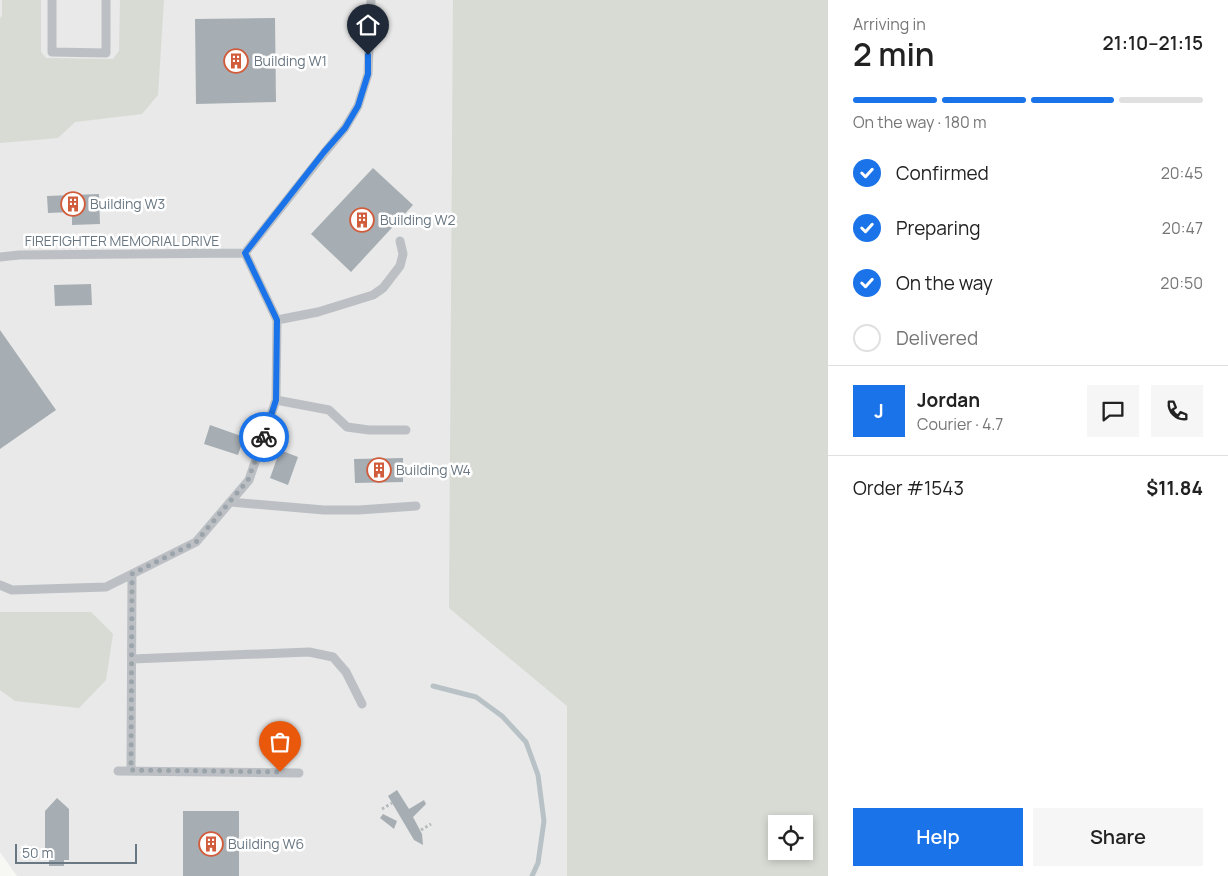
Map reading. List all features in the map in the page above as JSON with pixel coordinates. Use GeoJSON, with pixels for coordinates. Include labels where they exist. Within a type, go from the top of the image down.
{"type":"FeatureCollection","features":[{"type":"Feature","properties":{"kind":"lane"},"geometry":{"type":"LineString","coordinates":[[52,0],[52,52],[106,53],[106,0]]}},
{"type":"Feature","properties":{"kind":"lane"},"geometry":{"type":"LineString","coordinates":[[0,585],[12,590],[106,587],[196,542],[248,480],[276,400],[277,320],[245,253],[345,128],[358,106],[368,74],[371,0]]}},
{"type":"Feature","properties":{"kind":"lane"},"geometry":{"type":"LineString","coordinates":[[277,320],[318,312],[374,295],[383,288],[400,266],[403,254],[400,241]]}},
{"type":"Feature","properties":{"kind":"lane","name":"FIREFIGHTER MEMORIAL DRIVE"},"geometry":{"type":"LineString","coordinates":[[0,257],[20,255],[245,253]]}},
{"type":"Feature","properties":{"kind":"lane"},"geometry":{"type":"LineString","coordinates":[[276,400],[329,410],[347,427],[370,430],[406,430]]}},
{"type":"Feature","properties":{"kind":"lane"},"geometry":{"type":"LineString","coordinates":[[230,502],[324,510],[359,510],[416,506]]}},
{"type":"Feature","properties":{"kind":"lane"},"geometry":{"type":"LineString","coordinates":[[131,770],[132,574]]}},
{"type":"Feature","properties":{"kind":"lane"},"geometry":{"type":"LineString","coordinates":[[132,659],[309,652],[333,657],[346,672],[362,704]]}},
{"type":"Feature","properties":{"kind":"lane"},"geometry":{"type":"LineString","coordinates":[[118,771],[299,773]]}},
{"type":"Feature","properties":{"kind":"path"},"geometry":{"type":"LineString","coordinates":[[382,809],[392,803]]}},
{"type":"Feature","properties":{"kind":"path"},"geometry":{"type":"LineString","coordinates":[[421,830],[432,824]]}},
{"type":"Feature","properties":{"kind":"shaded area"},"geometry":{"type":"Polygon","coordinates":[[[0,0],[828,0],[828,876],[17,876],[0,852],[0,0]]]}},
{"type":"Feature","properties":{"kind":"shaded area"},"geometry":{"type":"Polygon","coordinates":[[[2,0],[41,0],[41,52],[46,58],[113,59],[119,51],[120,0],[164,0],[158,95],[142,114],[75,122],[58,138],[0,143],[0,18],[2,16],[2,0]]]}},
{"type":"Feature","properties":{"kind":"shaded area"},"geometry":{"type":"Polygon","coordinates":[[[453,0],[828,0],[828,876],[567,876],[567,706],[449,608],[453,0]]]}},
{"type":"Feature","properties":{"kind":"shaded area"},"geometry":{"type":"Polygon","coordinates":[[[0,612],[91,612],[113,634],[106,680],[79,708],[15,701],[0,690],[0,612]]]}},
{"type":"Feature","properties":{"kind":"building","name":"Building W1"},"geometry":{"type":"Polygon","coordinates":[[[275,18],[276,102],[196,104],[195,19],[275,18]]]}},
{"type":"Feature","properties":{"kind":"building","name":"Building W2"},"geometry":{"type":"Polygon","coordinates":[[[373,168],[413,205],[351,272],[311,234],[373,168]]]}},
{"type":"Feature","properties":{"kind":"building","name":"Building W3"},"geometry":{"type":"Polygon","coordinates":[[[99,194],[100,224],[72,225],[72,212],[48,213],[47,196],[99,194]]]}},
{"type":"Feature","properties":{"kind":"building"},"geometry":{"type":"Polygon","coordinates":[[[91,284],[92,305],[55,306],[54,285],[91,284]]]}},
{"type":"Feature","properties":{"kind":"building"},"geometry":{"type":"Polygon","coordinates":[[[0,330],[56,410],[0,449],[0,330]]]}},
{"type":"Feature","properties":{"kind":"building"},"geometry":{"type":"Polygon","coordinates":[[[210,425],[244,437],[238,455],[204,444],[210,425]]]}},
{"type":"Feature","properties":{"kind":"building"},"geometry":{"type":"Polygon","coordinates":[[[280,450],[298,457],[288,485],[270,478],[280,450]]]}},
{"type":"Feature","properties":{"kind":"building","name":"Building W4"},"geometry":{"type":"Polygon","coordinates":[[[403,458],[403,482],[355,483],[354,459],[403,458]]]}},
{"type":"Feature","properties":{"kind":"building"},"geometry":{"type":"Polygon","coordinates":[[[397,790],[409,809],[424,800],[426,804],[413,817],[422,834],[423,845],[414,840],[388,796],[397,790]]]}},
{"type":"Feature","properties":{"kind":"building"},"geometry":{"type":"Polygon","coordinates":[[[57,798],[69,809],[69,860],[64,860],[64,866],[49,866],[49,860],[45,860],[45,811],[57,798]]]}},
{"type":"Feature","properties":{"kind":"building","name":"Building W6"},"geometry":{"type":"Polygon","coordinates":[[[183,811],[239,811],[239,876],[183,876],[183,811]]]}},
{"type":"Feature","properties":{"kind":"building"},"geometry":{"type":"Polygon","coordinates":[[[383,814],[397,821],[394,829],[380,818],[383,814]]]}},
{"type":"Feature","properties":{"kind":"waterway"},"geometry":{"type":"LineString","coordinates":[[433,686],[476,697],[502,716],[526,742],[538,775],[544,821],[538,863],[532,876]]}},
{"type":"Feature","properties":{"kind":"way so far"},"geometry":{"type":"LineString","coordinates":[[264,437],[248,480],[196,542],[132,574],[131,770],[280,772]]}},
{"type":"Feature","properties":{"kind":"place","name":"Building W1"},"geometry":{"type":"Point","coordinates":[236,61]}},
{"type":"Feature","properties":{"kind":"place","name":"Building W3"},"geometry":{"type":"Point","coordinates":[73,204]}},
{"type":"Feature","properties":{"kind":"place","name":"Building W2"},"geometry":{"type":"Point","coordinates":[362,220]}},
{"type":"Feature","properties":{"kind":"place","name":"Building W4"},"geometry":{"type":"Point","coordinates":[379,470]}},
{"type":"Feature","properties":{"kind":"place","name":"Building W6"},"geometry":{"type":"Point","coordinates":[211,844]}},
{"type":"Feature","properties":{"kind":"route"},"geometry":{"type":"LineString","coordinates":[[264,437],[276,400],[277,320],[245,253],[345,128],[358,106],[368,74],[368,55]]}}]}
